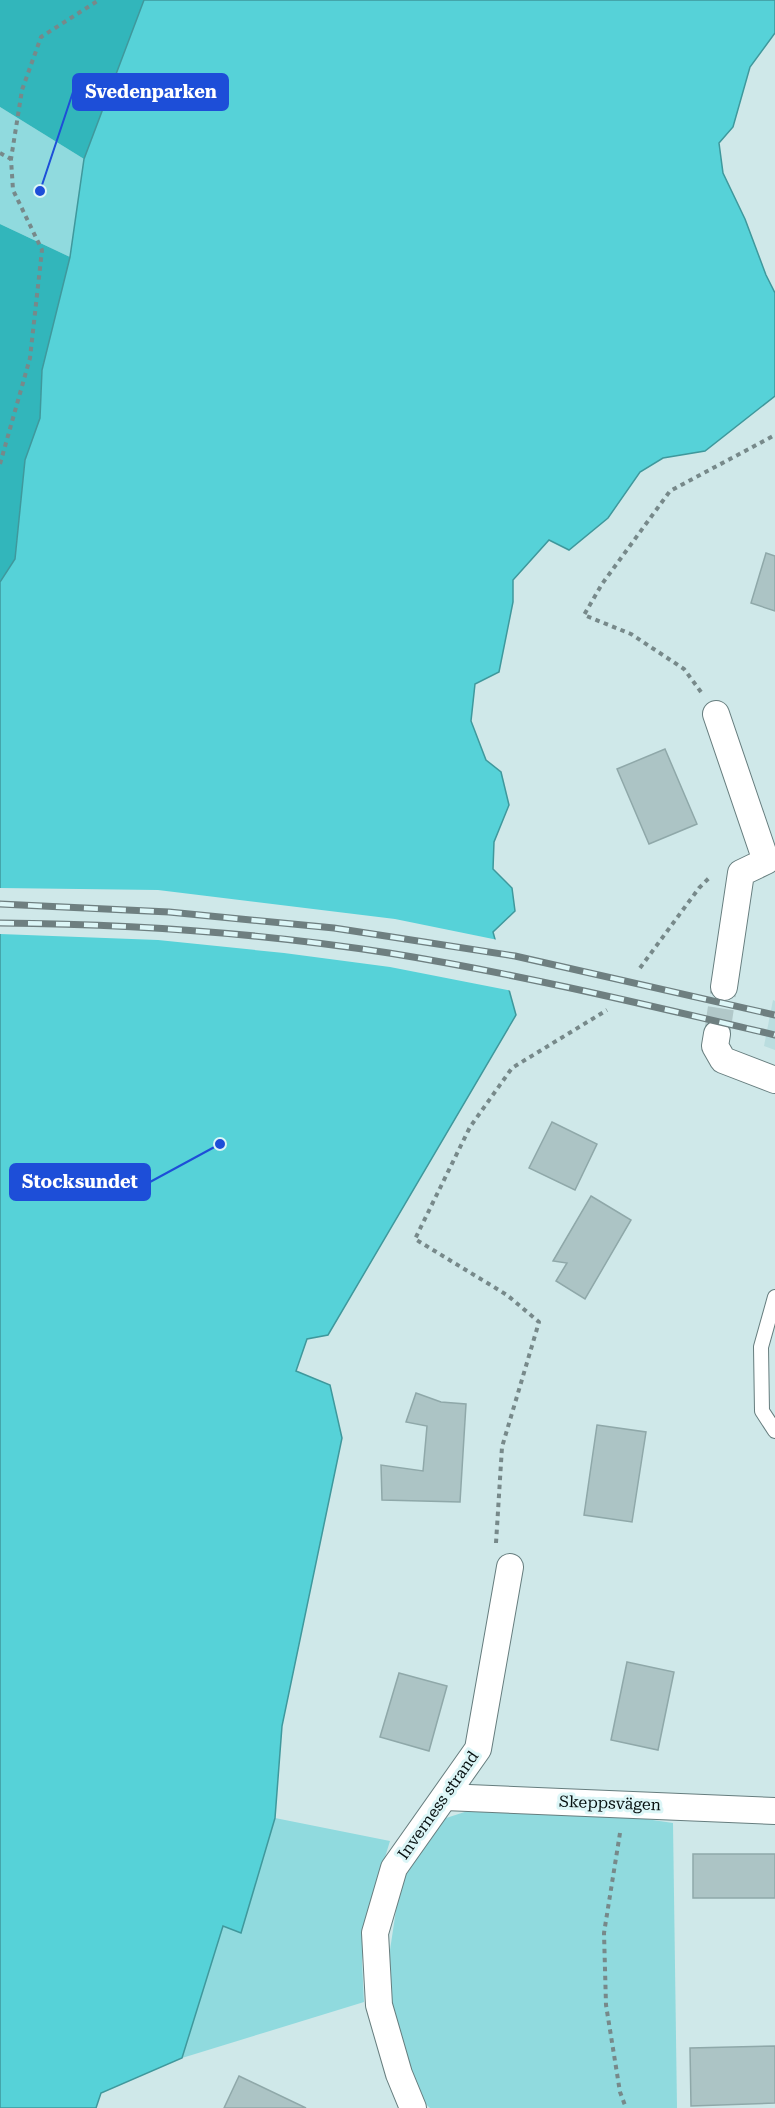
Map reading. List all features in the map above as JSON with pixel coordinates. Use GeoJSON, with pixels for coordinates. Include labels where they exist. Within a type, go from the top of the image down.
{"type":"FeatureCollection","features":[{"type":"Feature","properties":{"kind":"street"},"geometry":{"type":"LineString","coordinates":[[716,714],[766,861],[741,873],[724,987]]}},
{"type":"Feature","properties":{"kind":"street"},"geometry":{"type":"LineString","coordinates":[[717,1034],[715,1046],[723,1060],[775,1080]]}},
{"type":"Feature","properties":{"kind":"street","name":"Inverness strand"},"geometry":{"type":"LineString","coordinates":[[413,2108],[399,2074],[379,2005],[375,1933],[394,1868],[478,1749],[510,1567]]}},
{"type":"Feature","properties":{"kind":"street","name":"Skeppsvägen"},"geometry":{"type":"LineString","coordinates":[[445,1797],[775,1811]]}},
{"type":"Feature","properties":{"kind":"lane"},"geometry":{"type":"LineString","coordinates":[[775,1298],[761,1347],[762,1411],[775,1431]]}},
{"type":"Feature","properties":{"kind":"path"},"geometry":{"type":"LineString","coordinates":[[0,464],[30,358],[42,250],[12,190],[10,159],[22,90],[41,37],[99,0]]}},
{"type":"Feature","properties":{"kind":"path"},"geometry":{"type":"LineString","coordinates":[[0,153],[10,159]]}},
{"type":"Feature","properties":{"kind":"path"},"geometry":{"type":"LineString","coordinates":[[684,669],[631,634],[584,615],[602,584],[670,491],[775,435]]}},
{"type":"Feature","properties":{"kind":"path"},"geometry":{"type":"LineString","coordinates":[[640,968],[699,888],[716,872],[741,873]]}},
{"type":"Feature","properties":{"kind":"path"},"geometry":{"type":"LineString","coordinates":[[510,1567],[495,1544],[502,1447],[539,1322],[507,1295],[415,1239],[470,1127],[512,1068],[607,1010]]}},
{"type":"Feature","properties":{"kind":"path"},"geometry":{"type":"LineString","coordinates":[[626,2108],[620,2092],[606,2005],[603,1933],[618,1838],[631,1804]]}},
{"type":"Feature","properties":{"kind":"shaded area"},"geometry":{"type":"Polygon","coordinates":[[[0,0],[144,0],[84,159],[0,107],[0,0]]]}},
{"type":"Feature","properties":{"kind":"shaded area"},"geometry":{"type":"Polygon","coordinates":[[[144,0],[775,0],[775,33],[750,67],[733,127],[719,143],[723,173],[745,219],[775,293],[775,396],[705,451],[663,458],[640,472],[608,518],[569,550],[549,540],[513,580],[513,602],[499,672],[475,684],[471,721],[486,760],[501,772],[509,805],[494,842],[493,869],[512,888],[515,911],[493,932],[516,1015],[328,1335],[307,1339],[296,1371],[330,1385],[342,1438],[282,1726],[275,1818],[241,1933],[223,1926],[182,2058],[101,2093],[96,2108],[0,2108],[0,582],[15,559],[25,460],[40,418],[42,370],[70,257],[84,159],[144,0]]]}},
{"type":"Feature","properties":{"kind":"shaded area"},"geometry":{"type":"Polygon","coordinates":[[[0,107],[84,159],[70,257],[0,224],[0,107]]]}},
{"type":"Feature","properties":{"kind":"shaded area"},"geometry":{"type":"Polygon","coordinates":[[[0,224],[70,257],[42,370],[40,418],[25,460],[15,559],[0,582],[0,224]]]}},
{"type":"Feature","properties":{"kind":"shaded area"},"geometry":{"type":"Polygon","coordinates":[[[773,1000],[775,1001],[775,1050],[764,1046],[773,1000]]]}},
{"type":"Feature","properties":{"kind":"shaded area"},"geometry":{"type":"Polygon","coordinates":[[[480,1807],[605,1813],[673,1823],[677,2108],[430,2108],[419,2098],[385,1983],[398,1897],[413,1850],[437,1821],[480,1807]]]}},
{"type":"Feature","properties":{"kind":"shaded area"},"geometry":{"type":"Polygon","coordinates":[[[275,1818],[390,1841],[367,1916],[362,1961],[364,2002],[182,2058],[223,1926],[241,1933],[275,1818]]]}},
{"type":"Feature","properties":{"kind":"pier"},"geometry":{"type":"Polygon","coordinates":[[[0,888],[158,890],[395,919],[498,940],[512,991],[390,967],[284,953],[158,940],[0,934],[0,888]]]}},
{"type":"Feature","properties":{"kind":"building"},"geometry":{"type":"Polygon","coordinates":[[[766,553],[775,556],[775,611],[751,603],[766,553]]]}},
{"type":"Feature","properties":{"kind":"building"},"geometry":{"type":"Polygon","coordinates":[[[665,749],[697,824],[649,844],[617,769],[665,749]]]}},
{"type":"Feature","properties":{"kind":"building"},"geometry":{"type":"Polygon","coordinates":[[[552,1122],[597,1144],[575,1190],[529,1168],[552,1122]]]}},
{"type":"Feature","properties":{"kind":"building"},"geometry":{"type":"Polygon","coordinates":[[[591,1196],[631,1220],[585,1299],[556,1281],[567,1263],[553,1261],[591,1196]]]}},
{"type":"Feature","properties":{"kind":"building"},"geometry":{"type":"Polygon","coordinates":[[[416,1393],[441,1402],[466,1404],[460,1502],[382,1500],[381,1465],[423,1471],[427,1426],[406,1422],[416,1393]]]}},
{"type":"Feature","properties":{"kind":"building"},"geometry":{"type":"Polygon","coordinates":[[[597,1425],[646,1432],[632,1522],[584,1515],[597,1425]]]}},
{"type":"Feature","properties":{"kind":"building"},"geometry":{"type":"Polygon","coordinates":[[[627,1662],[674,1672],[658,1750],[611,1740],[627,1662]]]}},
{"type":"Feature","properties":{"kind":"building"},"geometry":{"type":"Polygon","coordinates":[[[399,1673],[447,1686],[429,1751],[380,1737],[399,1673]]]}},
{"type":"Feature","properties":{"kind":"building"},"geometry":{"type":"Polygon","coordinates":[[[693,1854],[775,1854],[775,1898],[693,1898],[693,1854]]]}},
{"type":"Feature","properties":{"kind":"building"},"geometry":{"type":"Polygon","coordinates":[[[775,2046],[775,2103],[691,2106],[690,2048],[775,2046]]]}},
{"type":"Feature","properties":{"kind":"building"},"geometry":{"type":"Polygon","coordinates":[[[239,2076],[306,2108],[224,2108],[239,2076]]]}},
{"type":"Feature","properties":{"kind":"tunnel"},"geometry":{"type":"LineString","coordinates":[[717,1034],[724,987]]}},
{"type":"Feature","properties":{"kind":"railway"},"geometry":{"type":"LineString","coordinates":[[0,904],[169,912],[334,928],[515,956],[775,1015]]}},
{"type":"Feature","properties":{"kind":"railway"},"geometry":{"type":"LineString","coordinates":[[0,923],[98,925],[195,931],[341,946],[438,961],[535,980],[775,1035]]}},
{"type":"Feature","properties":{"kind":"place","name":"Svedenparken"},"geometry":{"type":"Point","coordinates":[40,191]}},
{"type":"Feature","properties":{"kind":"place","name":"Stocksundet"},"geometry":{"type":"Point","coordinates":[220,1144]}}]}
